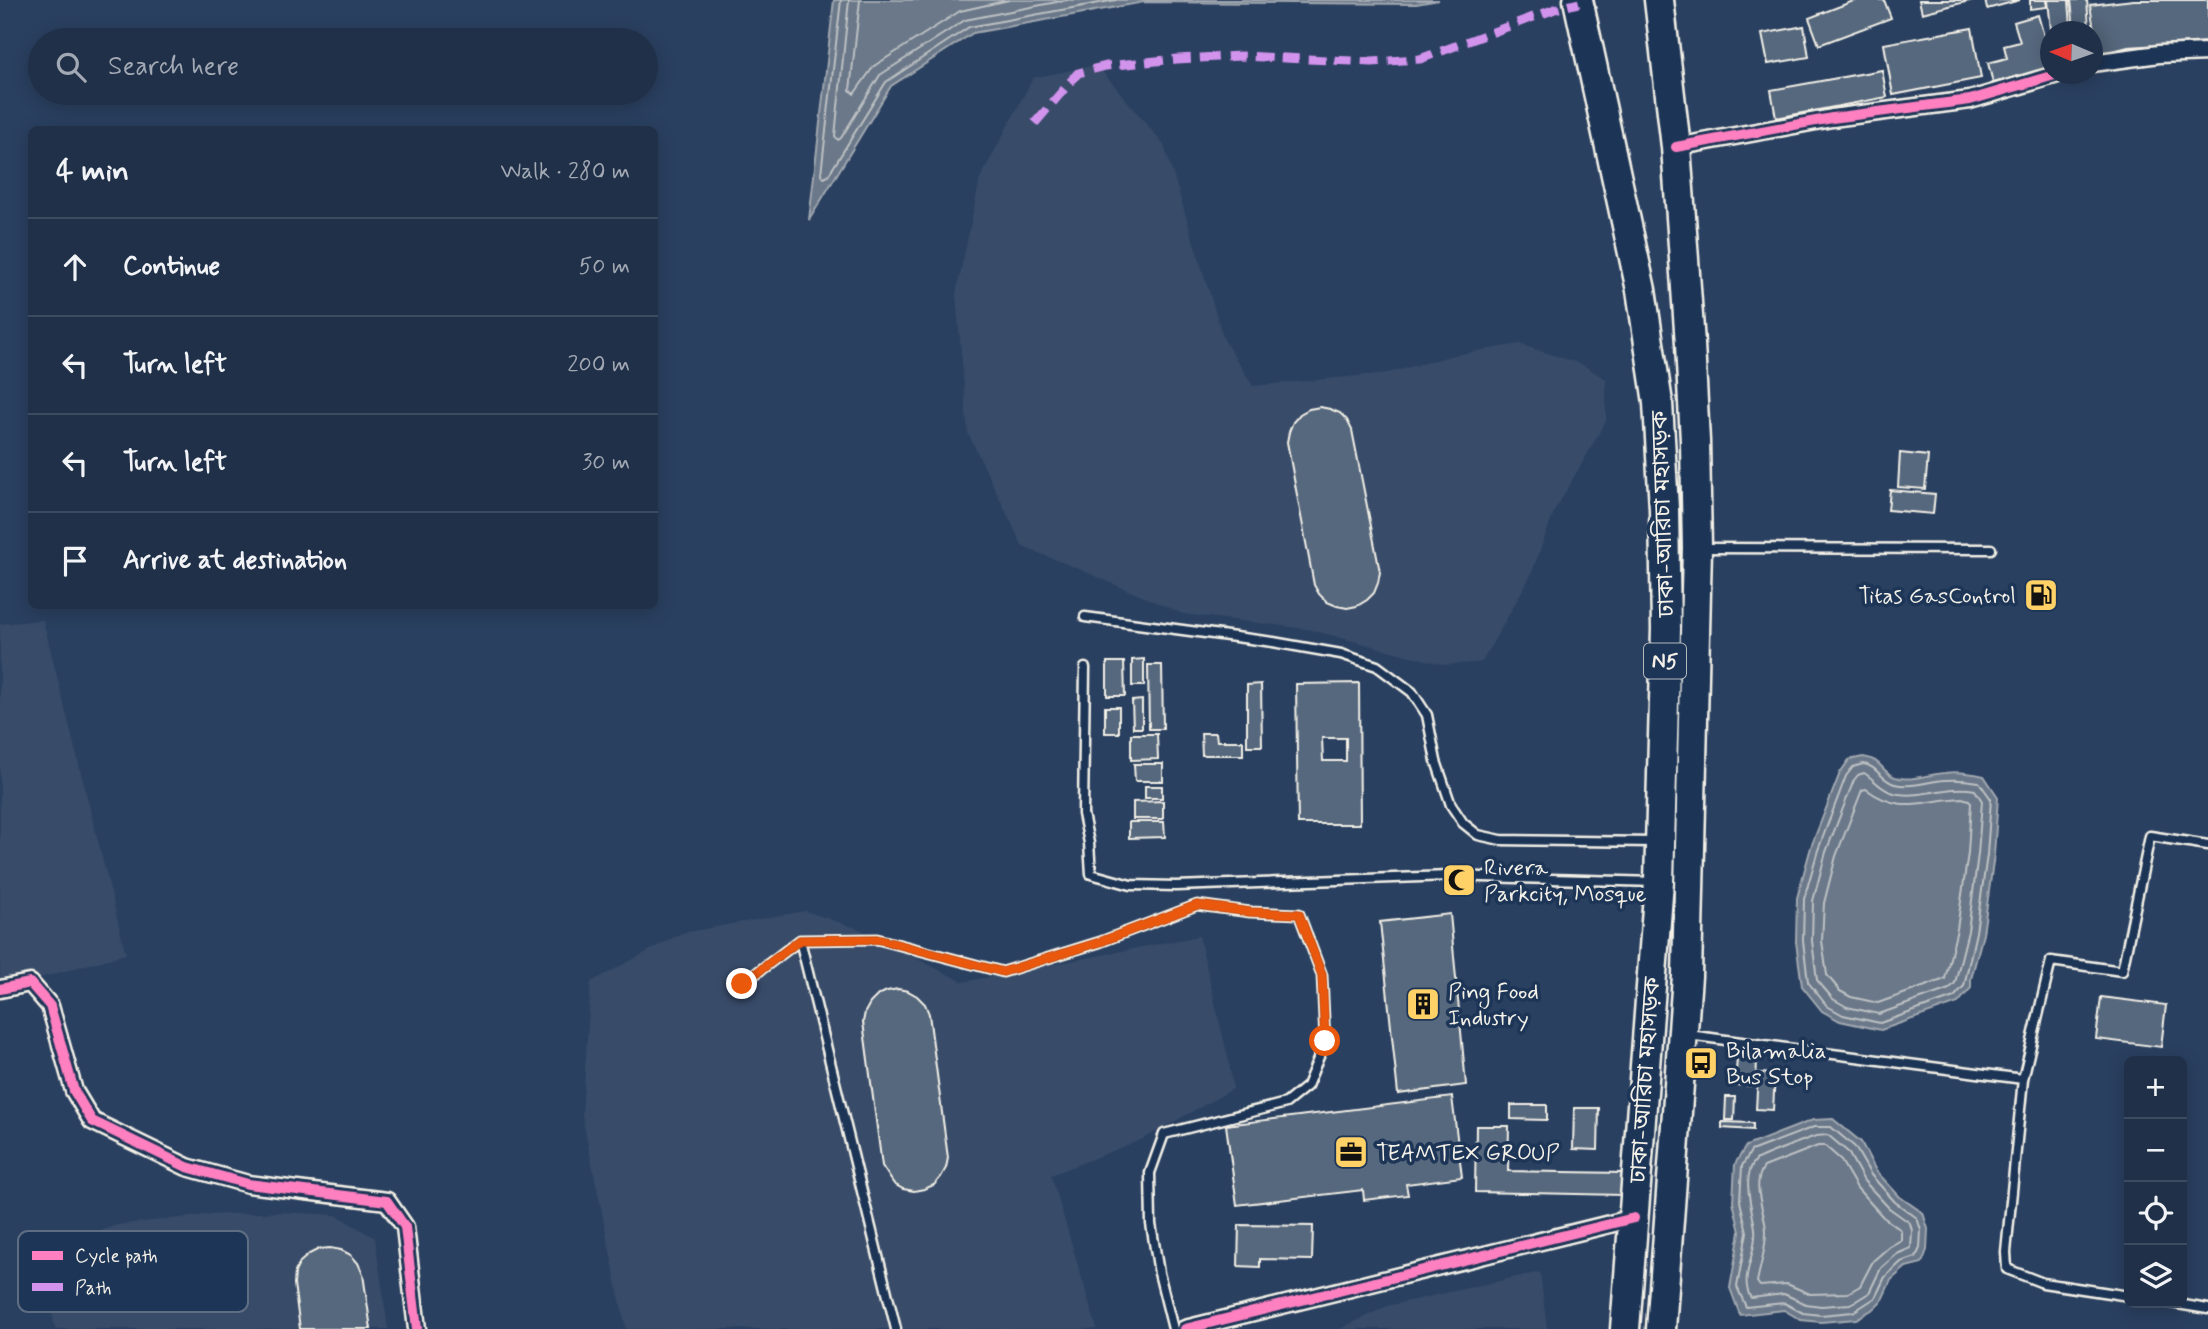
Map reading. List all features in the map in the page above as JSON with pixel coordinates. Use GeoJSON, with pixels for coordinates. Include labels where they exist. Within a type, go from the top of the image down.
{"type":"FeatureCollection","features":[{"type":"Feature","properties":{"kind":"highway","name":"ঢাকা-আরিচা মহাসড়ক"},"geometry":{"type":"LineString","coordinates":[[1578,0],[1641,290],[1658,402],[1664,509],[1666,629],[1659,882],[1625,1329]]}},
{"type":"Feature","properties":{"kind":"highway","name":"ঢাকা-আরিচা মহাসড়ক"},"geometry":{"type":"LineString","coordinates":[[1659,0],[1676,146],[1690,344],[1697,548],[1687,976],[1664,1326]]}},
{"type":"Feature","properties":{"kind":"street"},"geometry":{"type":"LineString","coordinates":[[2103,62],[2159,54],[2208,52]]}},
{"type":"Feature","properties":{"kind":"street"},"geometry":{"type":"LineString","coordinates":[[1676,146],[1832,118],[1970,100],[2040,79]]}},
{"type":"Feature","properties":{"kind":"street"},"geometry":{"type":"LineString","coordinates":[[0,989],[30,983],[50,1006],[75,1091],[92,1121],[187,1167],[248,1184],[387,1201],[405,1227],[417,1329]]}},
{"type":"Feature","properties":{"kind":"street"},"geometry":{"type":"LineString","coordinates":[[1185,1329],[1634,1218]]}},
{"type":"Feature","properties":{"kind":"lane"},"geometry":{"type":"LineString","coordinates":[[1697,548],[1991,549]]}},
{"type":"Feature","properties":{"kind":"lane"},"geometry":{"type":"LineString","coordinates":[[1085,617],[1273,642],[1341,654],[1377,666],[1412,692],[1427,715],[1436,761],[1451,805],[1463,823],[1478,835],[1501,840],[1660,842]]}},
{"type":"Feature","properties":{"kind":"lane"},"geometry":{"type":"LineString","coordinates":[[1085,668],[1083,814],[1089,843],[1091,874],[1131,885],[1176,886],[1449,876],[1659,882]]}},
{"type":"Feature","properties":{"kind":"lane"},"geometry":{"type":"LineString","coordinates":[[2124,1295],[2043,1283],[2007,1269],[2006,1252],[2022,1079],[2051,961],[2122,971],[2150,836],[2208,845]]}},
{"type":"Feature","properties":{"kind":"lane"},"geometry":{"type":"LineString","coordinates":[[742,984],[800,940],[877,939],[1003,972],[1100,942],[1197,905],[1250,912],[1299,914],[1322,975],[1325,1041],[1307,1086],[1286,1103],[1164,1134],[1150,1174],[1151,1224],[1159,1273],[1173,1329]]}},
{"type":"Feature","properties":{"kind":"lane"},"geometry":{"type":"LineString","coordinates":[[800,940],[896,1329]]}},
{"type":"Feature","properties":{"kind":"lane"},"geometry":{"type":"LineString","coordinates":[[1682,1034],[2022,1079]]}},
{"type":"Feature","properties":{"kind":"lane"},"geometry":{"type":"LineString","coordinates":[[2187,1306],[2208,1309]]}},
{"type":"Feature","properties":{"kind":"shaded area"},"geometry":{"type":"Polygon","coordinates":[[[1097,65],[1164,145],[1224,340],[1253,386],[1388,373],[1450,356],[1519,344],[1581,364],[1606,379],[1606,421],[1554,512],[1531,575],[1482,662],[1445,665],[1307,629],[1183,614],[1023,547],[968,433],[956,294],[980,179],[1033,78],[1097,65]]]}},
{"type":"Feature","properties":{"kind":"shaded area"},"geometry":{"type":"Polygon","coordinates":[[[43,620],[126,954],[0,989],[0,624],[43,620]]]}},
{"type":"Feature","properties":{"kind":"shaded area"},"geometry":{"type":"Polygon","coordinates":[[[805,911],[859,929],[963,982],[1199,936],[1233,1089],[1143,1139],[1051,1175],[1097,1329],[626,1329],[582,1115],[591,982],[682,933],[805,911]]]}},
{"type":"Feature","properties":{"kind":"shaded area"},"geometry":{"type":"Polygon","coordinates":[[[280,1212],[336,1215],[375,1238],[388,1329],[55,1329],[52,1312],[248,1312],[248,1231],[100,1231],[117,1225],[207,1215],[280,1212]]]}},
{"type":"Feature","properties":{"kind":"shaded area"},"geometry":{"type":"Polygon","coordinates":[[[1540,1272],[1547,1329],[1340,1329],[1387,1306],[1540,1272]]]}},
{"type":"Feature","properties":{"kind":"water"},"geometry":{"type":"Polygon","coordinates":[[[834,0],[1439,0],[1416,4],[1144,2],[973,33],[891,86],[809,220],[834,0]]]}},
{"type":"Feature","properties":{"kind":"water"},"geometry":{"type":"Polygon","coordinates":[[[1863,757],[1874,760],[1890,774],[1901,778],[1955,772],[1984,776],[1998,797],[1994,855],[1983,934],[1971,988],[1958,1003],[1881,1030],[1840,1021],[1822,1011],[1802,986],[1796,942],[1797,898],[1811,847],[1840,773],[1849,760],[1863,757]]]}},
{"type":"Feature","properties":{"kind":"water"},"geometry":{"type":"Polygon","coordinates":[[[1833,1119],[1861,1142],[1876,1171],[1900,1197],[1923,1213],[1928,1229],[1927,1250],[1922,1263],[1906,1267],[1891,1280],[1881,1302],[1856,1319],[1821,1322],[1801,1320],[1784,1310],[1740,1315],[1730,1288],[1740,1232],[1733,1202],[1735,1164],[1746,1146],[1813,1120],[1833,1119]]]}},
{"type":"Feature","properties":{"kind":"building"},"geometry":{"type":"Polygon","coordinates":[[[1856,0],[1884,0],[1891,18],[1819,45],[1809,18],[1856,0]]]}},
{"type":"Feature","properties":{"kind":"building"},"geometry":{"type":"Polygon","coordinates":[[[1919,0],[1973,0],[1922,13],[1919,0]]]}},
{"type":"Feature","properties":{"kind":"building"},"geometry":{"type":"Polygon","coordinates":[[[1985,0],[2020,0],[1987,9],[1985,0]]]}},
{"type":"Feature","properties":{"kind":"building"},"geometry":{"type":"Polygon","coordinates":[[[2030,0],[2046,0],[2047,7],[2030,9],[2030,0]]]}},
{"type":"Feature","properties":{"kind":"building"},"geometry":{"type":"Polygon","coordinates":[[[2048,0],[2069,0],[2070,21],[2050,21],[2048,0]]]}},
{"type":"Feature","properties":{"kind":"building"},"geometry":{"type":"Polygon","coordinates":[[[2071,0],[2087,0],[2089,21],[2073,21],[2071,0]]]}},
{"type":"Feature","properties":{"kind":"building"},"geometry":{"type":"Polygon","coordinates":[[[2134,0],[2208,0],[2208,42],[2128,47],[2103,54],[2103,21],[2093,21],[2090,5],[2134,0]]]}},
{"type":"Feature","properties":{"kind":"building"},"geometry":{"type":"Polygon","coordinates":[[[2038,15],[2040,71],[1993,83],[1988,63],[2007,58],[2004,46],[2020,42],[2014,22],[2038,15]]]}},
{"type":"Feature","properties":{"kind":"building"},"geometry":{"type":"Polygon","coordinates":[[[1804,26],[1809,57],[1768,64],[1762,34],[1804,26]]]}},
{"type":"Feature","properties":{"kind":"building"},"geometry":{"type":"Polygon","coordinates":[[[1972,28],[1981,78],[1893,95],[1884,44],[1972,28]]]}},
{"type":"Feature","properties":{"kind":"building"},"geometry":{"type":"Polygon","coordinates":[[[1882,70],[1887,97],[1776,118],[1771,90],[1882,70]]]}},
{"type":"Feature","properties":{"kind":"building"},"geometry":{"type":"Polygon","coordinates":[[[1320,407],[1340,413],[1352,430],[1380,572],[1374,593],[1357,606],[1347,608],[1327,602],[1314,585],[1287,442],[1293,422],[1300,414],[1320,407]]]}},
{"type":"Feature","properties":{"kind":"building"},"geometry":{"type":"Polygon","coordinates":[[[1900,453],[1928,456],[1925,489],[1898,487],[1900,453]]]}},
{"type":"Feature","properties":{"kind":"building"},"geometry":{"type":"Polygon","coordinates":[[[1890,490],[1935,494],[1933,514],[1888,510],[1890,490]]]}},
{"type":"Feature","properties":{"kind":"building"},"geometry":{"type":"Polygon","coordinates":[[[1144,659],[1144,686],[1132,686],[1132,660],[1144,659]]]}},
{"type":"Feature","properties":{"kind":"building"},"geometry":{"type":"Polygon","coordinates":[[[1107,662],[1124,662],[1125,696],[1107,696],[1107,662]]]}},
{"type":"Feature","properties":{"kind":"building"},"geometry":{"type":"Polygon","coordinates":[[[1148,665],[1162,665],[1163,729],[1149,729],[1148,665]]]}},
{"type":"Feature","properties":{"kind":"building"},"geometry":{"type":"Polygon","coordinates":[[[1359,683],[1360,824],[1298,824],[1296,684],[1359,683]],[[1322,738],[1323,761],[1346,761],[1346,738],[1322,738]]]}},
{"type":"Feature","properties":{"kind":"building"},"geometry":{"type":"Polygon","coordinates":[[[1261,684],[1262,746],[1247,746],[1247,685],[1261,684]]]}},
{"type":"Feature","properties":{"kind":"building"},"geometry":{"type":"Polygon","coordinates":[[[1142,700],[1142,728],[1133,728],[1132,701],[1142,700]]]}},
{"type":"Feature","properties":{"kind":"building"},"geometry":{"type":"Polygon","coordinates":[[[1105,707],[1119,707],[1119,733],[1105,733],[1105,707]]]}},
{"type":"Feature","properties":{"kind":"building"},"geometry":{"type":"Polygon","coordinates":[[[1201,733],[1216,733],[1217,741],[1243,741],[1243,755],[1202,755],[1201,733]]]}},
{"type":"Feature","properties":{"kind":"building"},"geometry":{"type":"Polygon","coordinates":[[[1131,734],[1157,734],[1158,759],[1131,760],[1131,734]]]}},
{"type":"Feature","properties":{"kind":"building"},"geometry":{"type":"Polygon","coordinates":[[[1134,764],[1163,764],[1163,781],[1135,781],[1134,764]]]}},
{"type":"Feature","properties":{"kind":"building"},"geometry":{"type":"Polygon","coordinates":[[[1145,786],[1162,786],[1162,798],[1145,798],[1145,786]]]}},
{"type":"Feature","properties":{"kind":"building"},"geometry":{"type":"Polygon","coordinates":[[[1163,801],[1163,819],[1133,819],[1133,802],[1163,801]]]}},
{"type":"Feature","properties":{"kind":"building"},"geometry":{"type":"Polygon","coordinates":[[[1129,822],[1164,822],[1165,837],[1129,838],[1129,822]]]}},
{"type":"Feature","properties":{"kind":"building","name":"Ping Food Industry"},"geometry":{"type":"Polygon","coordinates":[[[1450,914],[1466,1085],[1398,1094],[1380,922],[1450,914]]]}},
{"type":"Feature","properties":{"kind":"building"},"geometry":{"type":"Polygon","coordinates":[[[898,989],[917,996],[925,1004],[929,1014],[948,1158],[946,1168],[934,1185],[914,1191],[894,1184],[882,1166],[863,1022],[870,1003],[878,995],[898,989]]]}},
{"type":"Feature","properties":{"kind":"building"},"geometry":{"type":"Polygon","coordinates":[[[2101,997],[2166,1005],[2161,1047],[2096,1039],[2101,997]]]}},
{"type":"Feature","properties":{"kind":"building"},"geometry":{"type":"Polygon","coordinates":[[[1737,1057],[1757,1058],[1756,1086],[1735,1085],[1737,1057]]]}},
{"type":"Feature","properties":{"kind":"building"},"geometry":{"type":"Polygon","coordinates":[[[1758,1073],[1775,1074],[1773,1110],[1756,1109],[1758,1073]]]}},
{"type":"Feature","properties":{"kind":"building"},"geometry":{"type":"Polygon","coordinates":[[[1452,1097],[1462,1177],[1406,1184],[1408,1195],[1364,1200],[1363,1190],[1237,1205],[1226,1125],[1452,1097]]]}},
{"type":"Feature","properties":{"kind":"building"},"geometry":{"type":"Polygon","coordinates":[[[1726,1097],[1735,1097],[1734,1120],[1725,1120],[1726,1097]]]}},
{"type":"Feature","properties":{"kind":"building"},"geometry":{"type":"Polygon","coordinates":[[[1511,1105],[1547,1105],[1547,1120],[1511,1119],[1511,1105]]]}},
{"type":"Feature","properties":{"kind":"building"},"geometry":{"type":"Polygon","coordinates":[[[1574,1108],[1599,1108],[1598,1150],[1573,1149],[1574,1108]]]}},
{"type":"Feature","properties":{"kind":"building"},"geometry":{"type":"Polygon","coordinates":[[[1722,1122],[1753,1123],[1753,1130],[1722,1128],[1722,1122]]]}},
{"type":"Feature","properties":{"kind":"building"},"geometry":{"type":"Polygon","coordinates":[[[1476,1126],[1509,1126],[1508,1171],[1624,1173],[1623,1195],[1475,1192],[1476,1126]]]}},
{"type":"Feature","properties":{"kind":"building"},"geometry":{"type":"Polygon","coordinates":[[[1239,1225],[1313,1226],[1312,1260],[1260,1259],[1260,1267],[1238,1266],[1239,1225]]]}},
{"type":"Feature","properties":{"kind":"building"},"geometry":{"type":"Polygon","coordinates":[[[330,1248],[351,1255],[358,1263],[363,1274],[371,1329],[300,1329],[295,1272],[300,1262],[309,1254],[330,1248]]]}},
{"type":"Feature","properties":{"kind":"marked path"},"geometry":{"type":"LineString","coordinates":[[1035,123],[1078,73],[1106,66],[1241,56],[1372,62],[1420,59],[1555,9],[1579,3]]}},
{"type":"Feature","properties":{"kind":"cycle path"},"geometry":{"type":"LineString","coordinates":[[1676,147],[1832,118],[1970,100],[2040,79]]}},
{"type":"Feature","properties":{"kind":"cycle path"},"geometry":{"type":"LineString","coordinates":[[0,989],[30,983],[50,1006],[74,1091],[92,1121],[187,1167],[248,1184],[387,1201],[405,1227],[417,1329]]}},
{"type":"Feature","properties":{"kind":"cycle path"},"geometry":{"type":"LineString","coordinates":[[1185,1329],[1634,1218]]}},
{"type":"Feature","properties":{"kind":"place","name":"Titas GasControl"},"geometry":{"type":"Point","coordinates":[2041,595]}},
{"type":"Feature","properties":{"kind":"place","name":"Rivera Parkcity, Mosque"},"geometry":{"type":"Point","coordinates":[1459,880]}},
{"type":"Feature","properties":{"kind":"place","name":"Ping Food Industry"},"geometry":{"type":"Point","coordinates":[1423,1004]}},
{"type":"Feature","properties":{"kind":"place","name":"Bilamalia Bus Stop"},"geometry":{"type":"Point","coordinates":[1701,1063]}},
{"type":"Feature","properties":{"kind":"place","name":"TEAMTEX GROUP"},"geometry":{"type":"Point","coordinates":[1351,1152]}},
{"type":"Feature","properties":{"kind":"route"},"geometry":{"type":"LineString","coordinates":[[742,984],[800,940],[877,939],[1003,972],[1100,942],[1197,905],[1250,912],[1299,914],[1322,975],[1325,1041]]}}]}
